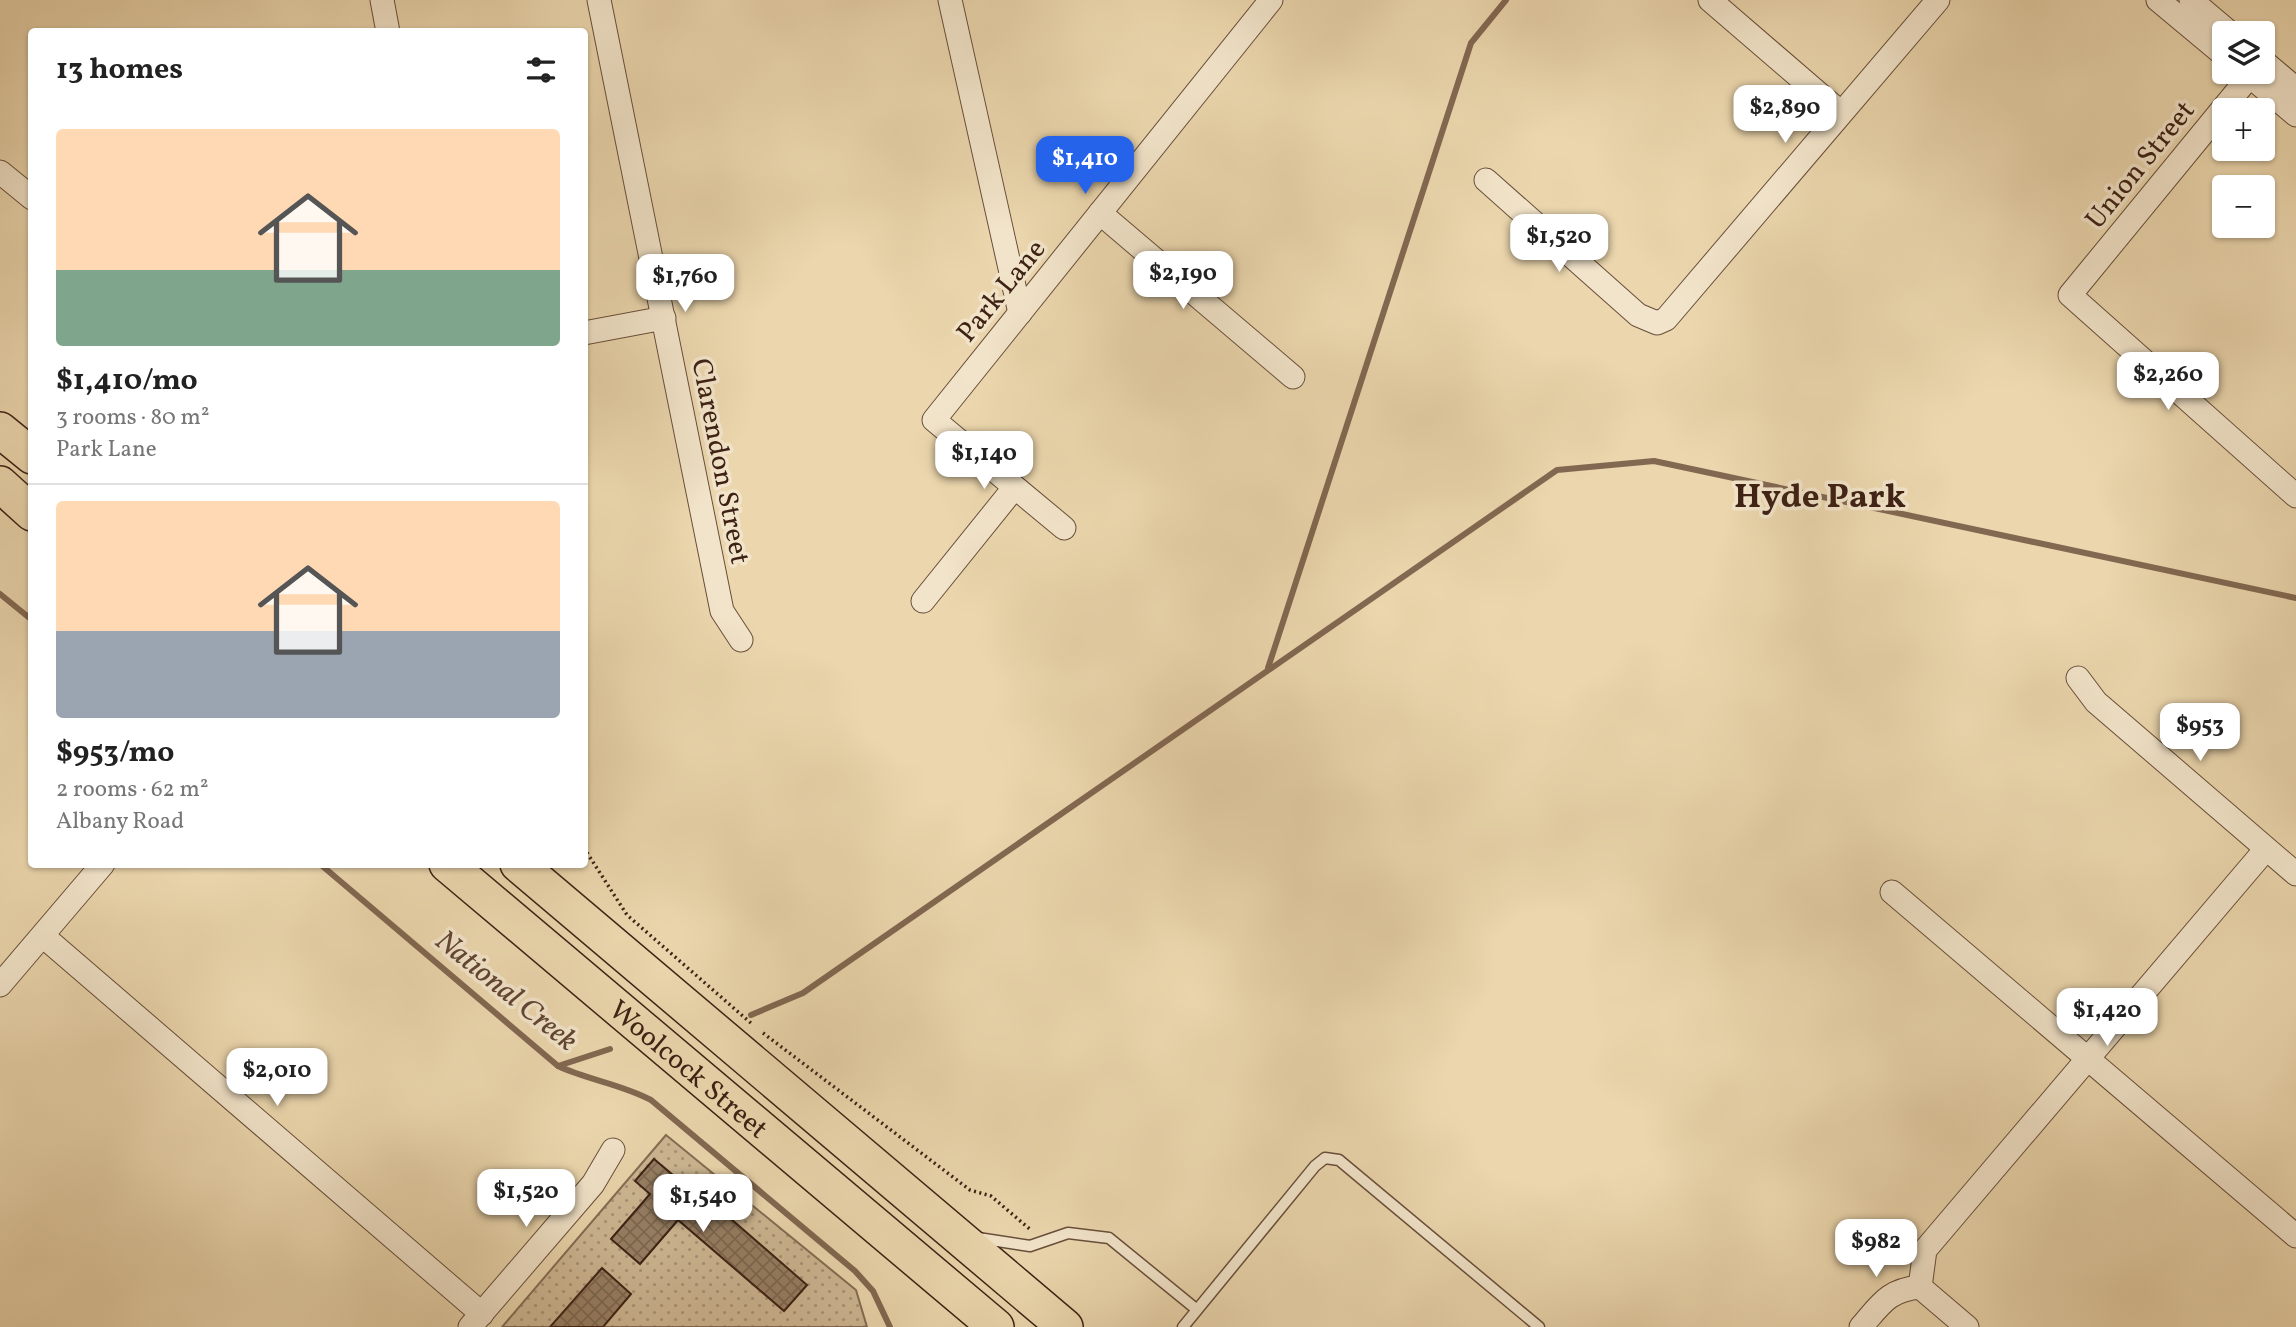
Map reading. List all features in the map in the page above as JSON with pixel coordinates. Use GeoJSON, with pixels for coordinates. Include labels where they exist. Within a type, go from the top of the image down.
{"type":"FeatureCollection","features":[{"type":"Feature","properties":{"kind":"main road"},"geometry":{"type":"LineString","coordinates":[[0,430],[28,453]]}},
{"type":"Feature","properties":{"kind":"main road"},"geometry":{"type":"LineString","coordinates":[[0,484],[28,509]]}},
{"type":"Feature","properties":{"kind":"main road","name":"Woolcock Street"},"geometry":{"type":"LineString","coordinates":[[452,868],[996,1327]]}},
{"type":"Feature","properties":{"kind":"main road","name":"Woolcock Street"},"geometry":{"type":"LineString","coordinates":[[523,868],[1065,1327]]}},
{"type":"Feature","properties":{"kind":"street"},"geometry":{"type":"LineString","coordinates":[[382,0],[387,28]]}},
{"type":"Feature","properties":{"kind":"street","name":"Clarendon Street"},"geometry":{"type":"LineString","coordinates":[[599,0],[722,611],[741,640]]}},
{"type":"Feature","properties":{"kind":"street"},"geometry":{"type":"LineString","coordinates":[[950,0],[1020,313]]}},
{"type":"Feature","properties":{"kind":"street","name":"Park Lane"},"geometry":{"type":"LineString","coordinates":[[1014,488],[934,420],[1271,0]]}},
{"type":"Feature","properties":{"kind":"street"},"geometry":{"type":"LineString","coordinates":[[1710,0],[1840,112]]}},
{"type":"Feature","properties":{"kind":"street"},"geometry":{"type":"LineString","coordinates":[[1486,180],[1638,314],[1657,323],[1675,312],[1840,112],[1938,0]]}},
{"type":"Feature","properties":{"kind":"street"},"geometry":{"type":"LineString","coordinates":[[2158,0],[2212,45]]}},
{"type":"Feature","properties":{"kind":"street"},"geometry":{"type":"LineString","coordinates":[[2191,0],[2216,21]]}},
{"type":"Feature","properties":{"kind":"street"},"geometry":{"type":"LineString","coordinates":[[2275,80],[2296,89]]}},
{"type":"Feature","properties":{"kind":"street","name":"Union Street"},"geometry":{"type":"LineString","coordinates":[[2242,84],[2070,295],[2296,496]]}},
{"type":"Feature","properties":{"kind":"street"},"geometry":{"type":"LineString","coordinates":[[2266,84],[2296,115]]}},
{"type":"Feature","properties":{"kind":"street"},"geometry":{"type":"LineString","coordinates":[[0,172],[28,195]]}},
{"type":"Feature","properties":{"kind":"street"},"geometry":{"type":"LineString","coordinates":[[1100,213],[1293,376]]}},
{"type":"Feature","properties":{"kind":"street"},"geometry":{"type":"LineString","coordinates":[[588,332],[664,318]]}},
{"type":"Feature","properties":{"kind":"street"},"geometry":{"type":"LineString","coordinates":[[923,601],[1014,488],[1063,528]]}},
{"type":"Feature","properties":{"kind":"street"},"geometry":{"type":"LineString","coordinates":[[2078,678],[2096,702],[2296,874]]}},
{"type":"Feature","properties":{"kind":"street"},"geometry":{"type":"LineString","coordinates":[[1920,1287],[1925,1250],[2266,849]]}},
{"type":"Feature","properties":{"kind":"street"},"geometry":{"type":"LineString","coordinates":[[0,985],[100,868]]}},
{"type":"Feature","properties":{"kind":"street"},"geometry":{"type":"LineString","coordinates":[[1892,892],[2296,1236]]}},
{"type":"Feature","properties":{"kind":"street"},"geometry":{"type":"LineString","coordinates":[[43,936],[476,1320],[593,1184],[613,1150]]}},
{"type":"Feature","properties":{"kind":"street"},"geometry":{"type":"LineString","coordinates":[[1861,1327],[1884,1300],[1899,1289],[1920,1287],[1967,1327]]}},
{"type":"Feature","properties":{"kind":"lane"},"geometry":{"type":"LineString","coordinates":[[1183,1327],[1315,1166],[1325,1158],[1339,1160],[1539,1327]]}},
{"type":"Feature","properties":{"kind":"lane"},"geometry":{"type":"LineString","coordinates":[[953,1233],[1030,1246],[1068,1233],[1109,1238],[1196,1309]]}},
{"type":"Feature","properties":{"kind":"path"},"geometry":{"type":"LineString","coordinates":[[588,854],[627,915],[764,1034],[971,1190],[991,1196],[1045,1241]]}},
{"type":"Feature","properties":{"kind":"shaded area"},"geometry":{"type":"Polygon","coordinates":[[[666,1135],[856,1290],[867,1327],[502,1327],[666,1135]]]}},
{"type":"Feature","properties":{"kind":"building"},"geometry":{"type":"Polygon","coordinates":[[[654,1159],[705,1202],[708,1199],[807,1285],[784,1311],[678,1220],[640,1264],[611,1239],[650,1194],[635,1181],[654,1159]]]}},
{"type":"Feature","properties":{"kind":"building"},"geometry":{"type":"Polygon","coordinates":[[[602,1268],[631,1294],[603,1327],[550,1327],[602,1268]]]}},
{"type":"Feature","properties":{"kind":"waterway"},"geometry":{"type":"LineString","coordinates":[[1268,668],[1471,43],[1506,0]]}},
{"type":"Feature","properties":{"kind":"waterway"},"geometry":{"type":"LineString","coordinates":[[751,1015],[803,993],[1557,470],[1654,461],[2296,598]]}},
{"type":"Feature","properties":{"kind":"waterway","name":"National Creek"},"geometry":{"type":"LineString","coordinates":[[0,594],[28,617]]}},
{"type":"Feature","properties":{"kind":"waterway","name":"National Creek"},"geometry":{"type":"LineString","coordinates":[[325,868],[558,1066],[651,1100],[855,1271],[873,1291],[890,1327]]}},
{"type":"Feature","properties":{"kind":"waterway"},"geometry":{"type":"LineString","coordinates":[[558,1066],[610,1049]]}},
{"type":"Feature","properties":{"kind":"district","name":"Hyde Park"},"geometry":{"type":"Point","coordinates":[1820,495]}}]}
